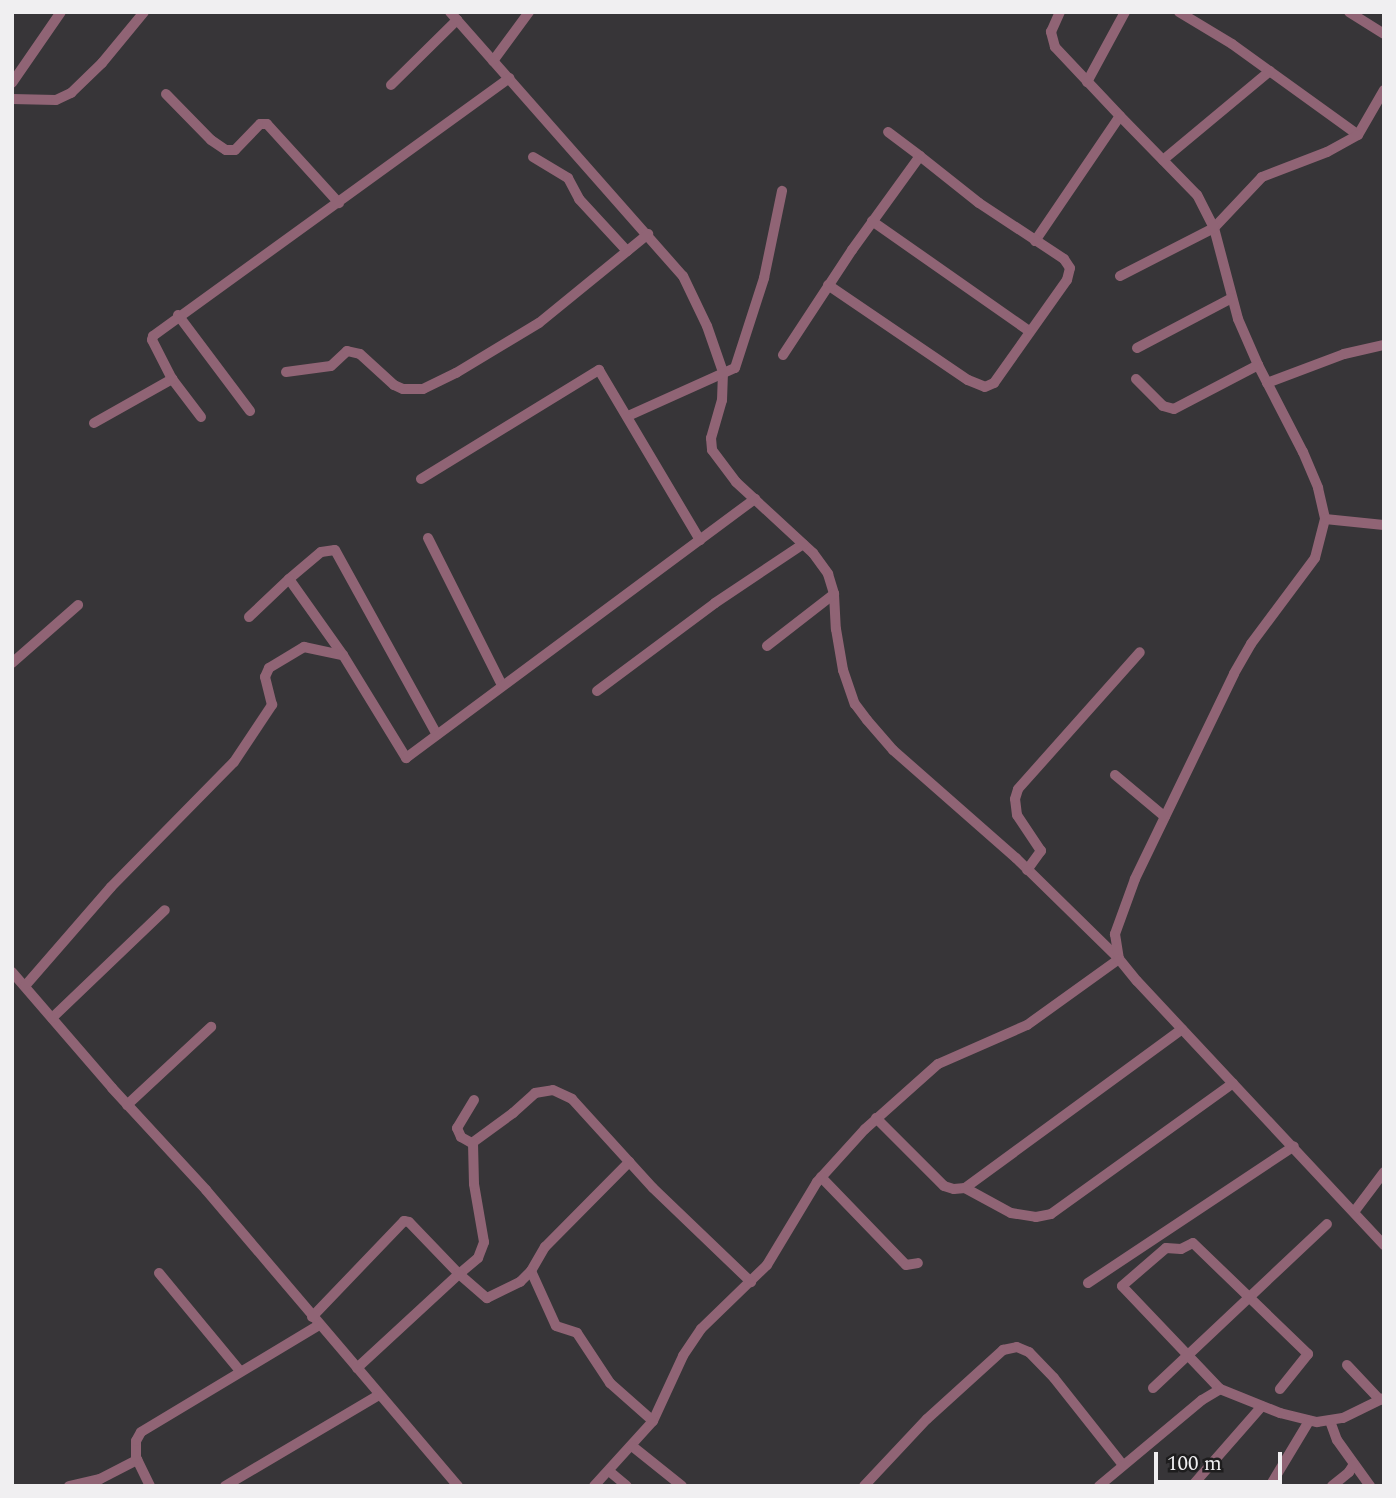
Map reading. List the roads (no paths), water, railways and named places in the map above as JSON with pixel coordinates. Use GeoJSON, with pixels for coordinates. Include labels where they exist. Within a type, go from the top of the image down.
{"type":"FeatureCollection","features":[{"type":"Feature","properties":{"kind":"street"},"geometry":{"type":"LineString","coordinates":[[12,83],[61,12]]}},
{"type":"Feature","properties":{"kind":"street"},"geometry":{"type":"LineString","coordinates":[[12,99],[57,100],[71,93],[102,63],[144,12]]}},
{"type":"Feature","properties":{"kind":"street"},"geometry":{"type":"LineString","coordinates":[[493,61],[529,12]]}},
{"type":"Feature","properties":{"kind":"street"},"geometry":{"type":"LineString","coordinates":[[1060,12],[1051,32],[1052,40],[1087,82],[1197,195],[1214,228],[1231,298],[1258,365],[1303,452],[1318,488],[1325,519],[1315,558],[1251,644],[1165,817],[1117,923],[1115,946],[1119,959]]}},
{"type":"Feature","properties":{"kind":"street"},"geometry":{"type":"LineString","coordinates":[[1087,82],[1125,12]]}},
{"type":"Feature","properties":{"kind":"street"},"geometry":{"type":"LineString","coordinates":[[1179,12],[1270,71],[1358,135]]}},
{"type":"Feature","properties":{"kind":"street"},"geometry":{"type":"LineString","coordinates":[[1349,12],[1384,34]]}},
{"type":"Feature","properties":{"kind":"street"},"geometry":{"type":"LineString","coordinates":[[391,85],[454,16],[649,234],[689,286],[723,372],[722,400],[711,438],[712,450],[736,482],[820,561],[834,594],[839,650],[855,704],[893,750],[1027,870],[1119,959],[1384,1245]]}},
{"type":"Feature","properties":{"kind":"street"},"geometry":{"type":"LineString","coordinates":[[1163,160],[1270,71]]}},
{"type":"Feature","properties":{"kind":"street"},"geometry":{"type":"LineString","coordinates":[[201,417],[172,379],[151,338],[178,315],[339,203],[509,78]]}},
{"type":"Feature","properties":{"kind":"street"},"geometry":{"type":"LineString","coordinates":[[1120,276],[1214,228],[1262,177],[1327,152],[1358,135],[1384,90]]}},
{"type":"Feature","properties":{"kind":"street"},"geometry":{"type":"LineString","coordinates":[[166,94],[211,140],[226,150],[234,150],[260,124],[267,124],[339,203]]}},
{"type":"Feature","properties":{"kind":"street"},"geometry":{"type":"LineString","coordinates":[[1035,241],[1120,116]]}},
{"type":"Feature","properties":{"kind":"street"},"geometry":{"type":"LineString","coordinates":[[828,285],[978,386],[989,387],[1067,280],[1070,268],[1064,259],[979,203],[888,132]]}},
{"type":"Feature","properties":{"kind":"street"},"geometry":{"type":"LineString","coordinates":[[783,355],[872,221],[920,156]]}},
{"type":"Feature","properties":{"kind":"street"},"geometry":{"type":"LineString","coordinates":[[533,157],[568,178],[579,199],[627,251]]}},
{"type":"Feature","properties":{"kind":"street"},"geometry":{"type":"LineString","coordinates":[[628,416],[735,368],[744,348],[764,278],[782,191]]}},
{"type":"Feature","properties":{"kind":"street"},"geometry":{"type":"LineString","coordinates":[[872,221],[1029,331]]}},
{"type":"Feature","properties":{"kind":"street"},"geometry":{"type":"LineString","coordinates":[[286,372],[331,366],[347,351],[360,354],[394,386],[423,389],[456,373],[540,323],[649,234]]}},
{"type":"Feature","properties":{"kind":"street"},"geometry":{"type":"LineString","coordinates":[[1137,348],[1231,298]]}},
{"type":"Feature","properties":{"kind":"street"},"geometry":{"type":"LineString","coordinates":[[178,315],[250,411]]}},
{"type":"Feature","properties":{"kind":"street"},"geometry":{"type":"LineString","coordinates":[[1268,383],[1344,354],[1384,345]]}},
{"type":"Feature","properties":{"kind":"street"},"geometry":{"type":"LineString","coordinates":[[1136,379],[1163,406],[1177,409],[1258,365]]}},
{"type":"Feature","properties":{"kind":"street"},"geometry":{"type":"LineString","coordinates":[[421,478],[598,370],[700,540]]}},
{"type":"Feature","properties":{"kind":"street"},"geometry":{"type":"LineString","coordinates":[[94,423],[172,379]]}},
{"type":"Feature","properties":{"kind":"street"},"geometry":{"type":"LineString","coordinates":[[289,579],[343,655],[406,758],[755,499]]}},
{"type":"Feature","properties":{"kind":"street"},"geometry":{"type":"LineString","coordinates":[[1325,519],[1384,525]]}},
{"type":"Feature","properties":{"kind":"street"},"geometry":{"type":"LineString","coordinates":[[428,538],[502,685]]}},
{"type":"Feature","properties":{"kind":"street"},"geometry":{"type":"LineString","coordinates":[[597,691],[715,603],[803,544]]}},
{"type":"Feature","properties":{"kind":"street"},"geometry":{"type":"LineString","coordinates":[[249,617],[321,552],[335,550],[437,735]]}},
{"type":"Feature","properties":{"kind":"street"},"geometry":{"type":"LineString","coordinates":[[767,646],[834,594]]}},
{"type":"Feature","properties":{"kind":"street"},"geometry":{"type":"LineString","coordinates":[[12,663],[78,605]]}},
{"type":"Feature","properties":{"kind":"street"},"geometry":{"type":"LineString","coordinates":[[24,986],[103,896],[234,762],[272,705],[265,677],[269,668],[304,647],[343,655]]}},
{"type":"Feature","properties":{"kind":"street"},"geometry":{"type":"LineString","coordinates":[[1027,870],[1041,851],[1017,816],[1015,799],[1018,789],[1140,652]]}},
{"type":"Feature","properties":{"kind":"street"},"geometry":{"type":"LineString","coordinates":[[1115,775],[1165,817]]}},
{"type":"Feature","properties":{"kind":"street"},"geometry":{"type":"LineString","coordinates":[[52,1018],[165,910]]}},
{"type":"Feature","properties":{"kind":"street"},"geometry":{"type":"LineString","coordinates":[[594,1486],[653,1421],[693,1340],[767,1265],[821,1177],[876,1118],[938,1064],[1027,1025],[1119,959]]}},
{"type":"Feature","properties":{"kind":"street"},"geometry":{"type":"LineString","coordinates":[[12,972],[127,1105],[206,1190],[458,1486]]}},
{"type":"Feature","properties":{"kind":"street"},"geometry":{"type":"LineString","coordinates":[[127,1105],[211,1027]]}},
{"type":"Feature","properties":{"kind":"street"},"geometry":{"type":"LineString","coordinates":[[876,1118],[944,1186],[965,1188],[1182,1029]]}},
{"type":"Feature","properties":{"kind":"street"},"geometry":{"type":"LineString","coordinates":[[965,1188],[1010,1213],[1036,1217],[1051,1214],[1233,1083]]}},
{"type":"Feature","properties":{"kind":"street"},"geometry":{"type":"LineString","coordinates":[[473,1143],[535,1093],[553,1090],[562,1093],[585,1110],[629,1162],[751,1282]]}},
{"type":"Feature","properties":{"kind":"street"},"geometry":{"type":"LineString","coordinates":[[473,1143],[461,1137],[457,1128],[474,1100]]}},
{"type":"Feature","properties":{"kind":"street"},"geometry":{"type":"LineString","coordinates":[[358,1368],[478,1258],[484,1242],[474,1184],[473,1143]]}},
{"type":"Feature","properties":{"kind":"street"},"geometry":{"type":"LineString","coordinates":[[1088,1283],[1294,1146]]}},
{"type":"Feature","properties":{"kind":"street"},"geometry":{"type":"LineString","coordinates":[[150,1486],[137,1460],[136,1441],[141,1432],[316,1321],[404,1221],[409,1222],[459,1274],[487,1298],[520,1282],[531,1271],[545,1247],[629,1162]]}},
{"type":"Feature","properties":{"kind":"street"},"geometry":{"type":"LineString","coordinates":[[1354,1212],[1384,1172]]}},
{"type":"Feature","properties":{"kind":"street"},"geometry":{"type":"LineString","coordinates":[[821,1177],[906,1265],[918,1263]]}},
{"type":"Feature","properties":{"kind":"street"},"geometry":{"type":"LineString","coordinates":[[1153,1388],[1327,1224]]}},
{"type":"Feature","properties":{"kind":"street"},"geometry":{"type":"LineString","coordinates":[[1280,1389],[1308,1354],[1193,1243],[1181,1249],[1166,1248],[1123,1282],[1124,1289],[1220,1388],[1262,1406],[1308,1421],[1330,1421],[1382,1399],[1347,1365]]}},
{"type":"Feature","properties":{"kind":"street"},"geometry":{"type":"LineString","coordinates":[[531,1271],[556,1326],[577,1333],[610,1383],[653,1421]]}},
{"type":"Feature","properties":{"kind":"street"},"geometry":{"type":"LineString","coordinates":[[159,1273],[240,1371]]}},
{"type":"Feature","properties":{"kind":"street"},"geometry":{"type":"LineString","coordinates":[[864,1486],[927,1419],[1003,1350],[1017,1347],[1029,1352],[1054,1378],[1123,1465]]}},
{"type":"Feature","properties":{"kind":"street"},"geometry":{"type":"LineString","coordinates":[[1099,1486],[1220,1388]]}},
{"type":"Feature","properties":{"kind":"street"},"geometry":{"type":"LineString","coordinates":[[225,1486],[379,1395]]}},
{"type":"Feature","properties":{"kind":"street"},"geometry":{"type":"LineString","coordinates":[[1192,1486],[1262,1406]]}},
{"type":"Feature","properties":{"kind":"street"},"geometry":{"type":"LineString","coordinates":[[1270,1486],[1308,1421]]}},
{"type":"Feature","properties":{"kind":"street"},"geometry":{"type":"LineString","coordinates":[[1330,1421],[1337,1440],[1370,1486]]}},
{"type":"Feature","properties":{"kind":"street"},"geometry":{"type":"LineString","coordinates":[[632,1446],[682,1486]]}},
{"type":"Feature","properties":{"kind":"street"},"geometry":{"type":"LineString","coordinates":[[68,1486],[100,1479],[137,1460]]}},
{"type":"Feature","properties":{"kind":"street"},"geometry":{"type":"LineString","coordinates":[[1332,1486],[1349,1472],[1354,1464]]}},
{"type":"Feature","properties":{"kind":"street"},"geometry":{"type":"LineString","coordinates":[[609,1471],[627,1486]]}}]}
